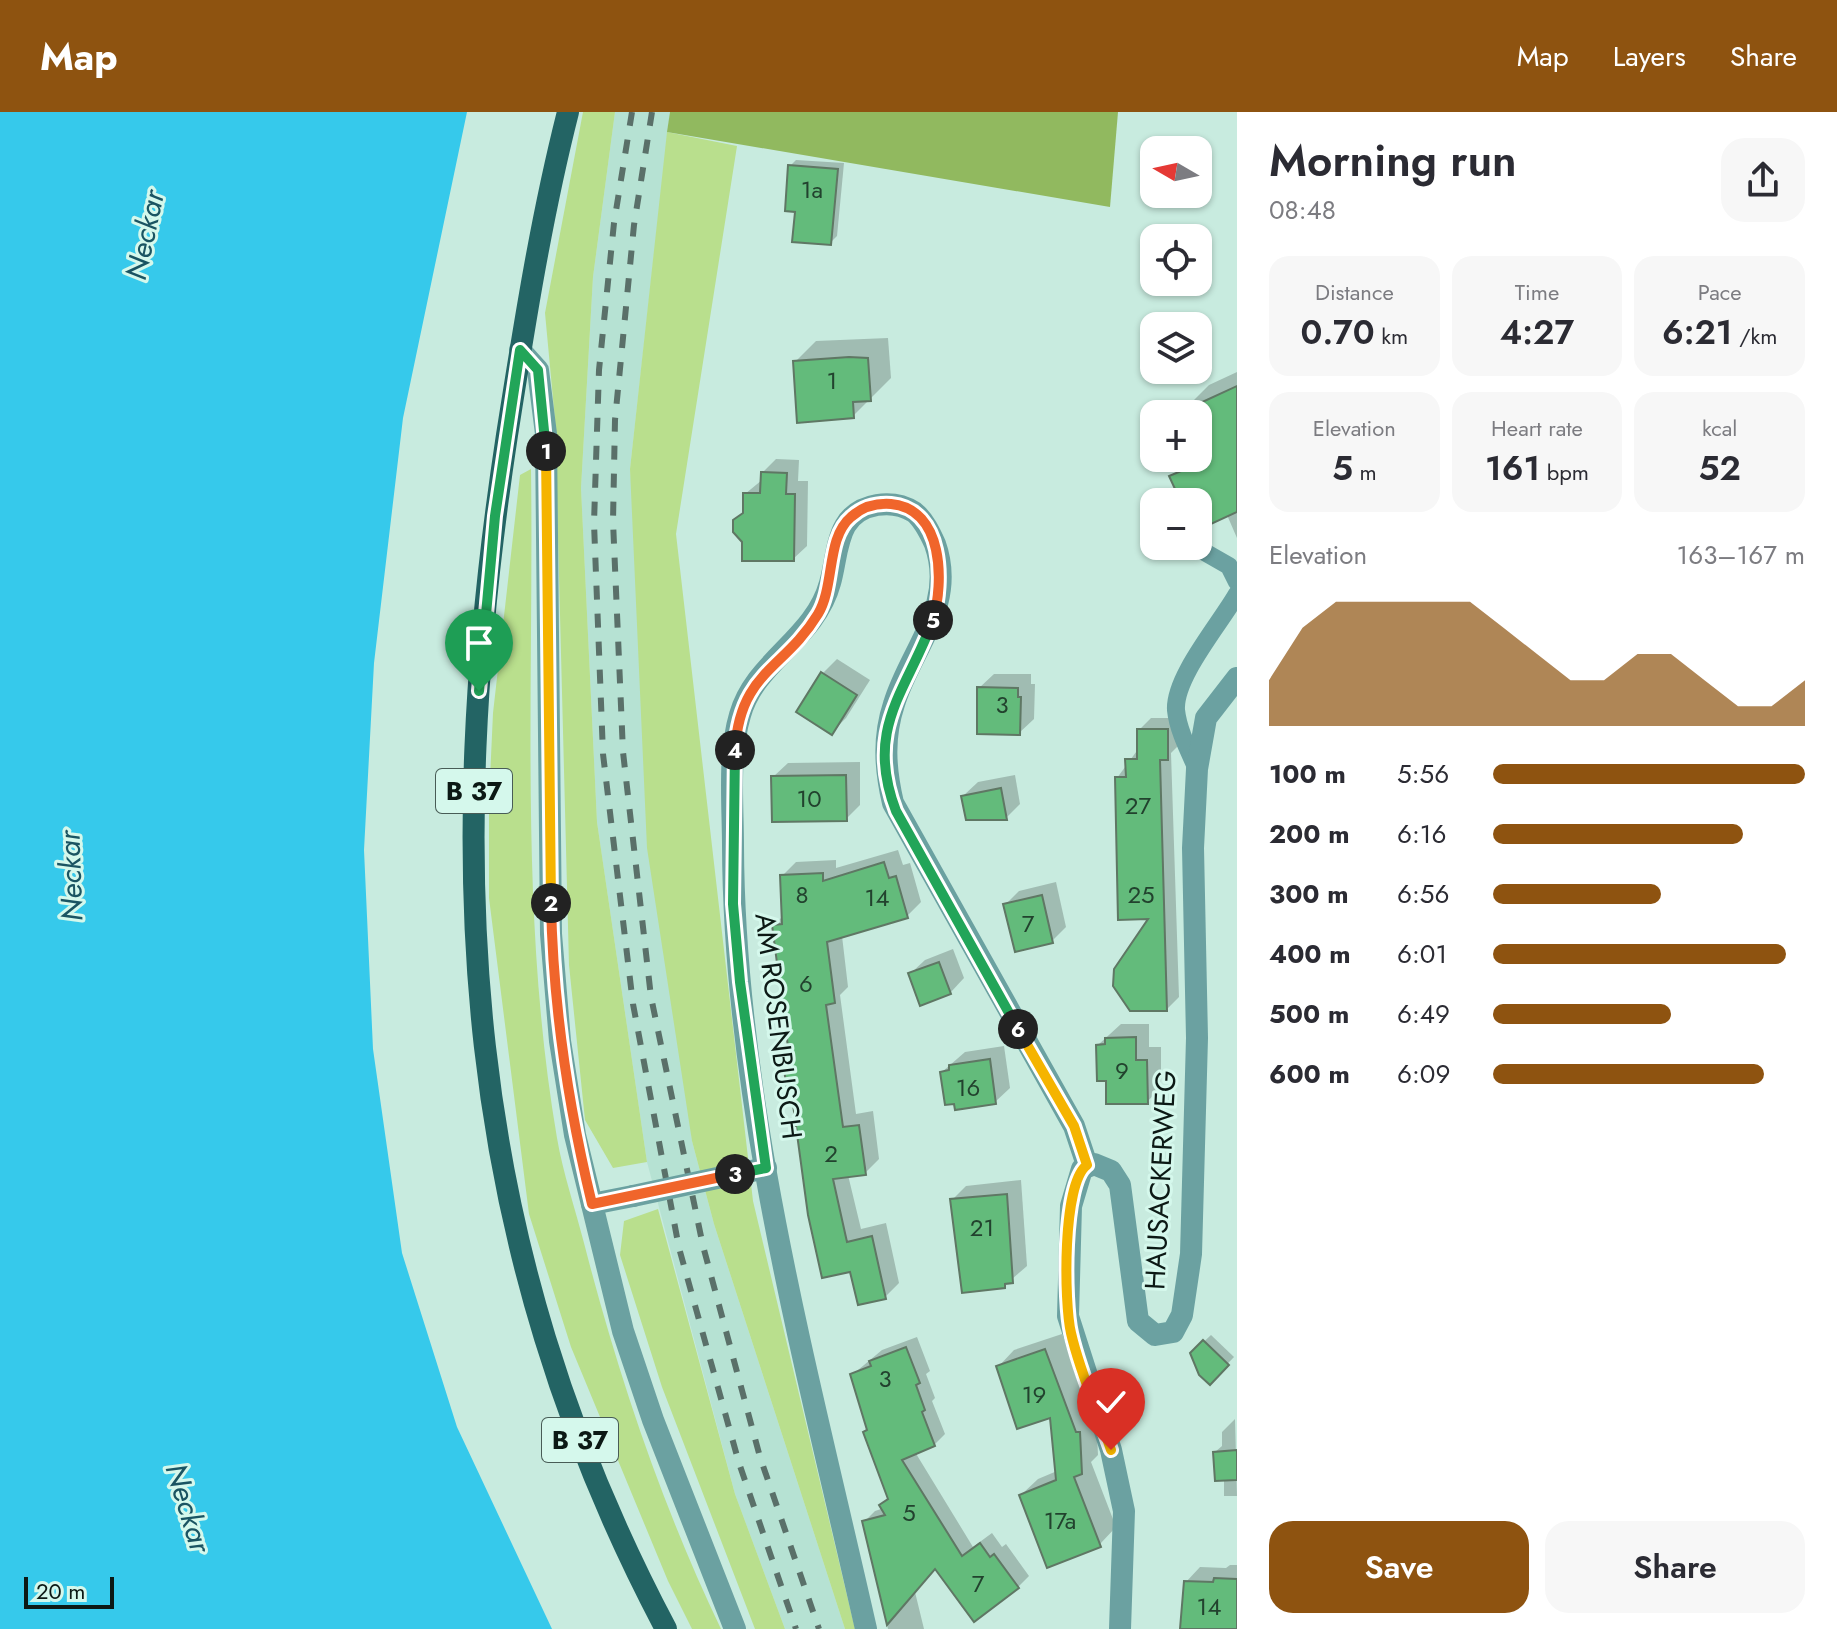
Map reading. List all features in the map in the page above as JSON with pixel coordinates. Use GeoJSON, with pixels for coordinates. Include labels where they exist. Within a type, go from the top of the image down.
{"type":"FeatureCollection","features":[{"type":"Feature","properties":{"kind":"main road","name":"B 37"},"geometry":{"type":"LineString","coordinates":[[568,112],[552,177],[520,350],[495,516],[475,760],[472,853],[475,960],[488,1088],[517,1243],[544,1338],[614,1524],[666,1629]]}},
{"type":"Feature","properties":{"kind":"street"},"geometry":{"type":"LineString","coordinates":[[520,350],[538,370],[546,434],[547,747],[555,992],[575,1135],[623,1331],[735,1629]]}},
{"type":"Feature","properties":{"kind":"street","name":"AM ROSENBUSCH"},"geometry":{"type":"LineString","coordinates":[[766,1168],[740,982],[733,904],[739,717],[750,690],[808,628],[824,602],[844,525],[863,509],[883,504],[902,506],[918,516],[932,539],[940,569],[933,621],[895,698],[889,720],[886,766],[893,803],[1074,1126],[1087,1165]]}},
{"type":"Feature","properties":{"kind":"street","name":"HAUSACKERWEG"},"geometry":{"type":"LineString","coordinates":[[1087,1165],[1105,1167],[1120,1185],[1138,1321],[1155,1335],[1173,1332],[1182,1315],[1191,1254],[1197,1038],[1193,848],[1197,769],[1206,718],[1237,678]]}},
{"type":"Feature","properties":{"kind":"street"},"geometry":{"type":"LineString","coordinates":[[1087,1165],[1078,1176],[1071,1206],[1068,1316],[1111,1450],[1124,1511],[1120,1629]]}},
{"type":"Feature","properties":{"kind":"street"},"geometry":{"type":"LineString","coordinates":[[592,1204],[766,1168],[866,1629]]}},
{"type":"Feature","properties":{"kind":"lane"},"geometry":{"type":"LineString","coordinates":[[1212,556],[1229,566],[1237,582]]}},
{"type":"Feature","properties":{"kind":"lane"},"geometry":{"type":"LineString","coordinates":[[1197,769],[1177,721],[1180,686],[1237,594]]}},
{"type":"Feature","properties":{"kind":"shaded area"},"geometry":{"type":"Polygon","coordinates":[[[615,112],[670,112],[630,469],[692,1141],[714,1224],[845,1629],[785,1629],[735,1494],[647,1162],[597,822],[581,488],[593,277],[615,112]]]}},
{"type":"Feature","properties":{"kind":"green space"},"geometry":{"type":"Polygon","coordinates":[[[583,112],[615,112],[593,277],[581,488],[597,822],[647,1162],[613,1168],[585,1120],[569,965],[555,420],[545,313],[583,112]]]}},
{"type":"Feature","properties":{"kind":"green space"},"geometry":{"type":"Polygon","coordinates":[[[670,112],[1118,112],[1110,207],[667,132],[670,112]]]}},
{"type":"Feature","properties":{"kind":"green space"},"geometry":{"type":"Polygon","coordinates":[[[667,132],[737,146],[676,534],[753,1201],[855,1629],[845,1629],[714,1224],[692,1141],[647,848],[630,469],[667,132]]]}},
{"type":"Feature","properties":{"kind":"green space"},"geometry":{"type":"Polygon","coordinates":[[[531,469],[533,888],[545,1055],[557,1138],[597,1292],[643,1439],[679,1535],[721,1629],[692,1629],[668,1581],[571,1347],[529,1214],[489,898],[489,801],[493,713],[520,475],[531,469]]]}},
{"type":"Feature","properties":{"kind":"green space"},"geometry":{"type":"Polygon","coordinates":[[[658,1209],[735,1494],[785,1629],[755,1629],[662,1387],[620,1255],[624,1221],[658,1209]]]}},
{"type":"Feature","properties":{"kind":"water","name":"Neckar"},"geometry":{"type":"Polygon","coordinates":[[[0,112],[467,112],[403,418],[374,663],[364,850],[373,1049],[402,1253],[457,1427],[552,1629],[0,1629],[0,112]]]}},
{"type":"Feature","properties":{"kind":"building"},"geometry":{"type":"Polygon","coordinates":[[[788,165],[838,169],[831,245],[792,242],[795,212],[785,211],[788,165]]]}},
{"type":"Feature","properties":{"kind":"building"},"geometry":{"type":"Polygon","coordinates":[[[868,358],[871,401],[853,402],[854,418],[797,423],[793,361],[868,358]]]}},
{"type":"Feature","properties":{"kind":"building"},"geometry":{"type":"Polygon","coordinates":[[[1237,386],[1237,512],[1212,524],[1212,488],[1175,488],[1169,476],[1179,472],[1212,472],[1212,400],[1207,400],[1237,386]]]}},
{"type":"Feature","properties":{"kind":"building"},"geometry":{"type":"Polygon","coordinates":[[[761,472],[787,473],[786,494],[795,494],[794,561],[742,561],[742,542],[733,532],[733,520],[743,513],[743,493],[760,493],[761,472]]]}},
{"type":"Feature","properties":{"kind":"building"},"geometry":{"type":"Polygon","coordinates":[[[821,672],[857,695],[832,735],[796,712],[821,672]]]}},
{"type":"Feature","properties":{"kind":"building"},"geometry":{"type":"Polygon","coordinates":[[[977,687],[1018,688],[1018,697],[1021,697],[1020,735],[977,734],[977,687]]]}},
{"type":"Feature","properties":{"kind":"building"},"geometry":{"type":"Polygon","coordinates":[[[1137,729],[1168,729],[1168,760],[1160,760],[1167,1011],[1130,1011],[1113,986],[1114,969],[1148,919],[1118,920],[1115,777],[1126,777],[1125,759],[1137,759],[1137,729]]]}},
{"type":"Feature","properties":{"kind":"building"},"geometry":{"type":"Polygon","coordinates":[[[846,775],[847,821],[772,822],[771,776],[846,775]]]}},
{"type":"Feature","properties":{"kind":"building"},"geometry":{"type":"Polygon","coordinates":[[[1001,788],[1007,820],[966,820],[961,796],[1001,788]]]}},
{"type":"Feature","properties":{"kind":"building"},"geometry":{"type":"Polygon","coordinates":[[[884,862],[889,878],[896,876],[908,918],[827,942],[835,1003],[826,1005],[843,1127],[859,1125],[866,1175],[833,1179],[847,1242],[872,1236],[886,1299],[858,1305],[850,1272],[822,1278],[808,1215],[792,1097],[788,1097],[781,1048],[788,1047],[772,925],[782,924],[780,875],[823,873],[823,881],[884,862]]]}},
{"type":"Feature","properties":{"kind":"building"},"geometry":{"type":"Polygon","coordinates":[[[1042,895],[1053,943],[1015,952],[1003,904],[1042,895]]]}},
{"type":"Feature","properties":{"kind":"building"},"geometry":{"type":"Polygon","coordinates":[[[939,962],[951,994],[920,1006],[908,973],[939,962]]]}},
{"type":"Feature","properties":{"kind":"building"},"geometry":{"type":"Polygon","coordinates":[[[1136,1037],[1136,1060],[1147,1060],[1148,1104],[1106,1104],[1106,1081],[1097,1081],[1096,1045],[1105,1044],[1105,1038],[1136,1037]]]}},
{"type":"Feature","properties":{"kind":"building"},"geometry":{"type":"Polygon","coordinates":[[[990,1059],[996,1104],[955,1110],[954,1104],[945,1105],[940,1072],[949,1070],[949,1065],[990,1059]]]}},
{"type":"Feature","properties":{"kind":"building"},"geometry":{"type":"Polygon","coordinates":[[[1007,1194],[1013,1283],[1005,1284],[1005,1288],[962,1293],[950,1199],[1007,1194]]]}},
{"type":"Feature","properties":{"kind":"building"},"geometry":{"type":"Polygon","coordinates":[[[1203,1340],[1229,1365],[1210,1385],[1199,1375],[1190,1353],[1203,1340]]]}},
{"type":"Feature","properties":{"kind":"building"},"geometry":{"type":"Polygon","coordinates":[[[906,1347],[920,1383],[916,1385],[925,1410],[922,1412],[935,1446],[902,1460],[962,1556],[980,1543],[990,1557],[994,1554],[1019,1588],[974,1622],[935,1569],[887,1625],[862,1521],[885,1515],[879,1505],[888,1499],[863,1432],[867,1430],[850,1374],[871,1366],[869,1361],[906,1347]]]}},
{"type":"Feature","properties":{"kind":"building"},"geometry":{"type":"Polygon","coordinates":[[[1045,1349],[1076,1432],[1080,1432],[1082,1474],[1074,1477],[1101,1547],[1047,1568],[1019,1495],[1056,1480],[1050,1418],[1017,1429],[996,1366],[1045,1349]]]}},
{"type":"Feature","properties":{"kind":"building"},"geometry":{"type":"Polygon","coordinates":[[[1237,1450],[1237,1480],[1215,1481],[1213,1452],[1237,1450]]]}},
{"type":"Feature","properties":{"kind":"building"},"geometry":{"type":"Polygon","coordinates":[[[1214,1578],[1237,1579],[1237,1629],[1180,1629],[1184,1581],[1213,1582],[1214,1578]]]}},
{"type":"Feature","properties":{"kind":"railway"},"geometry":{"type":"LineString","coordinates":[[632,112],[614,223],[599,370],[594,523],[603,754],[633,1004],[679,1248],[739,1463],[796,1629]]}},
{"type":"Feature","properties":{"kind":"railway"},"geometry":{"type":"LineString","coordinates":[[652,112],[634,225],[615,420],[613,521],[623,752],[651,997],[703,1246],[760,1457],[819,1629]]}},
{"type":"Feature","properties":{"kind":"route"},"geometry":{"type":"LineString","coordinates":[[479,691],[495,516],[520,350],[538,370],[546,434],[547,747],[555,992],[575,1135],[592,1204],[766,1168],[740,982],[733,904],[735,753],[739,717],[750,690],[759,678],[817,615],[829,588],[839,536],[849,518],[863,509],[883,504],[902,506],[918,516],[936,548],[940,569],[939,598],[933,621],[892,709],[886,754],[889,784],[896,811],[1083,1147],[1087,1165],[1078,1176],[1071,1206],[1068,1316],[1077,1352],[1111,1450]]}}]}
